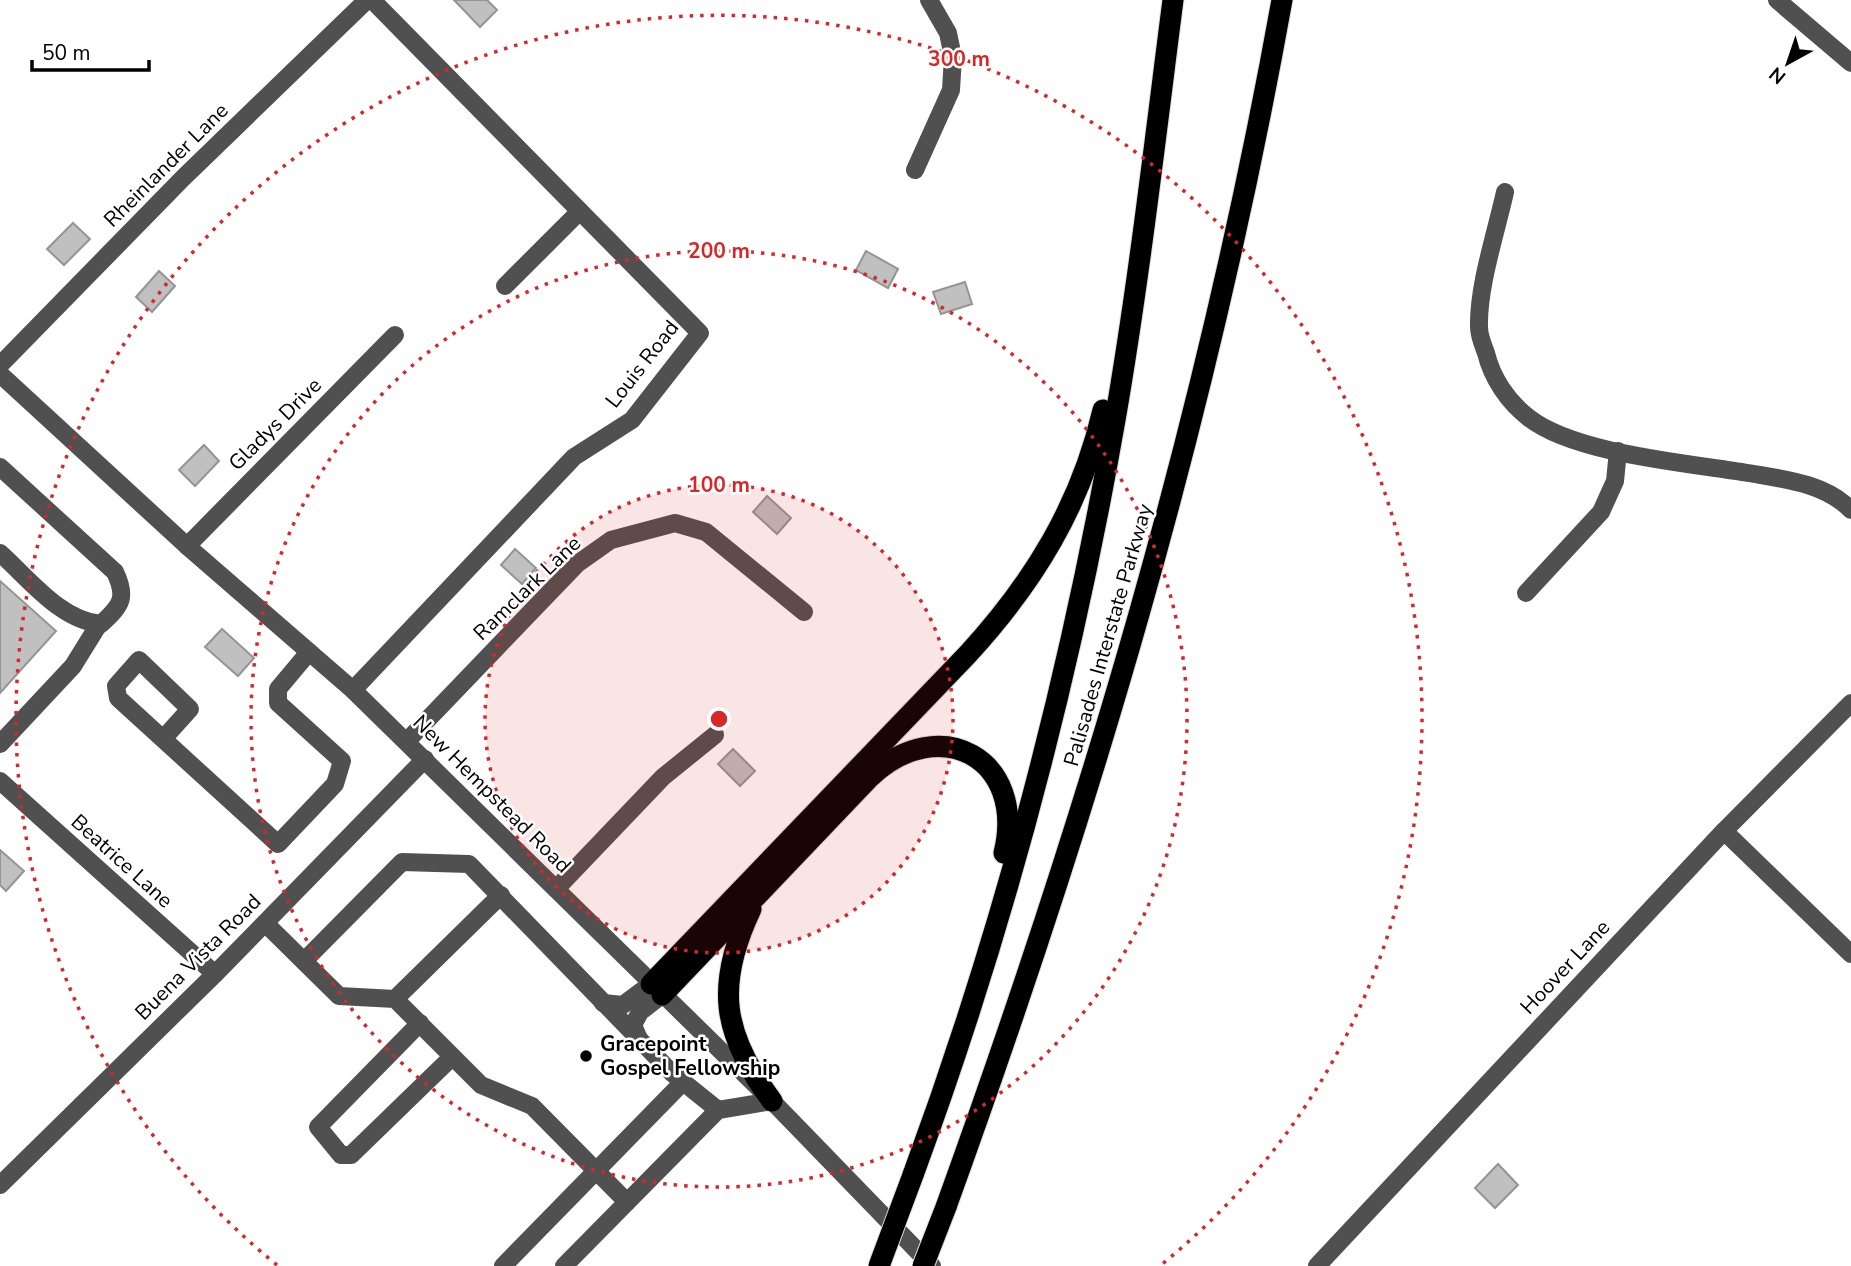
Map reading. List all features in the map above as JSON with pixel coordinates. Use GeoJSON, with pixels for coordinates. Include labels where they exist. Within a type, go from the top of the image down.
{"type":"FeatureCollection","features":[{"type":"Feature","properties":{"kind":"highway","name":"Palisades Interstate Parkway"},"geometry":{"type":"LineString","coordinates":[[880,1266],[960,1040],[1027,818],[1069,648],[1104,477],[1141,247],[1174,0]]}},
{"type":"Feature","properties":{"kind":"highway","name":"Palisades Interstate Parkway"},"geometry":{"type":"LineString","coordinates":[[923,1266],[1058,887],[1143,609],[1218,314],[1282,0]]}},
{"type":"Feature","properties":{"kind":"highway"},"geometry":{"type":"LineString","coordinates":[[656,990],[975,646],[1039,565],[1067,516],[1092,455],[1141,247]]}},
{"type":"Feature","properties":{"kind":"highway"},"geometry":{"type":"LineString","coordinates":[[656,990],[758,895],[870,777],[892,758],[912,748],[933,745],[964,752],[982,763],[1004,793],[1009,827],[960,1040]]}},
{"type":"Feature","properties":{"kind":"highway"},"geometry":{"type":"LineString","coordinates":[[758,895],[734,951],[728,1007],[735,1040],[772,1101]]}},
{"type":"Feature","properties":{"kind":"street","name":"Louis Road"},"geometry":{"type":"LineString","coordinates":[[353,690],[574,457],[632,421],[700,332],[370,0]]}},
{"type":"Feature","properties":{"kind":"street","name":"Rheinlander Lane"},"geometry":{"type":"LineString","coordinates":[[0,365],[183,178],[370,0]]}},
{"type":"Feature","properties":{"kind":"street"},"geometry":{"type":"LineString","coordinates":[[915,170],[951,90],[953,68],[948,33],[929,0]]}},
{"type":"Feature","properties":{"kind":"street"},"geometry":{"type":"LineString","coordinates":[[1777,0],[1851,63]]}},
{"type":"Feature","properties":{"kind":"street"},"geometry":{"type":"LineString","coordinates":[[1505,192],[1482,301],[1479,329],[1489,366],[1504,392],[1529,418],[1556,434],[1618,451],[1797,482],[1840,498],[1851,510]]}},
{"type":"Feature","properties":{"kind":"street"},"geometry":{"type":"LineString","coordinates":[[505,286],[580,211]]}},
{"type":"Feature","properties":{"kind":"street","name":"Gladys Drive"},"geometry":{"type":"LineString","coordinates":[[187,546],[396,335]]}},
{"type":"Feature","properties":{"kind":"street","name":"New Hempstead Road"},"geometry":{"type":"LineString","coordinates":[[0,374],[187,546],[353,690],[407,741],[656,990],[772,1101],[932,1266]]}},
{"type":"Feature","properties":{"kind":"street"},"geometry":{"type":"LineString","coordinates":[[1526,593],[1601,512],[1615,481],[1618,451]]}},
{"type":"Feature","properties":{"kind":"street"},"geometry":{"type":"LineString","coordinates":[[0,467],[115,572],[123,589],[120,603],[99,624],[73,666],[0,744]]}},
{"type":"Feature","properties":{"kind":"street","name":"Ramclark Lane"},"geometry":{"type":"LineString","coordinates":[[407,741],[578,564],[611,540],[675,523],[706,532],[804,612]]}},
{"type":"Feature","properties":{"kind":"street"},"geometry":{"type":"LineString","coordinates":[[0,553],[68,614],[86,623],[99,624]]}},
{"type":"Feature","properties":{"kind":"street"},"geometry":{"type":"LineString","coordinates":[[163,739],[190,709],[138,660],[116,686],[118,698],[278,844],[335,784],[342,761],[278,703],[278,689],[309,652]]}},
{"type":"Feature","properties":{"kind":"street","name":"Hoover Lane"},"geometry":{"type":"LineString","coordinates":[[1317,1266],[1724,831],[1851,703]]}},
{"type":"Feature","properties":{"kind":"street"},"geometry":{"type":"LineString","coordinates":[[556,889],[663,777],[715,735]]}},
{"type":"Feature","properties":{"kind":"street","name":"Buena Vista Road"},"geometry":{"type":"LineString","coordinates":[[0,1185],[215,974],[425,759]]}},
{"type":"Feature","properties":{"kind":"street","name":"Beatrice Lane"},"geometry":{"type":"LineString","coordinates":[[0,781],[215,974]]}},
{"type":"Feature","properties":{"kind":"street"},"geometry":{"type":"LineString","coordinates":[[1724,831],[1851,954]]}},
{"type":"Feature","properties":{"kind":"street"},"geometry":{"type":"LineString","coordinates":[[304,961],[402,862],[469,864],[639,1039],[718,1110]]}},
{"type":"Feature","properties":{"kind":"street"},"geometry":{"type":"LineString","coordinates":[[395,999],[500,895]]}},
{"type":"Feature","properties":{"kind":"street"},"geometry":{"type":"LineString","coordinates":[[265,923],[339,996],[395,999],[481,1085],[532,1106],[627,1202]]}},
{"type":"Feature","properties":{"kind":"street"},"geometry":{"type":"LineString","coordinates":[[603,1003],[623,1005],[656,990]]}},
{"type":"Feature","properties":{"kind":"street"},"geometry":{"type":"LineString","coordinates":[[639,1039],[634,1031],[636,1018],[656,990]]}},
{"type":"Feature","properties":{"kind":"street"},"geometry":{"type":"LineString","coordinates":[[420,1023],[321,1123],[320,1133],[334,1148],[341,1155],[351,1155],[452,1057]]}},
{"type":"Feature","properties":{"kind":"street"},"geometry":{"type":"LineString","coordinates":[[503,1266],[684,1081]]}},
{"type":"Feature","properties":{"kind":"street"},"geometry":{"type":"LineString","coordinates":[[564,1266],[718,1110],[772,1101]]}},
{"type":"Feature","properties":{"kind":"building"},"geometry":{"type":"Polygon","coordinates":[[[454,0],[487,0],[497,10],[480,27],[454,0]]]}},
{"type":"Feature","properties":{"kind":"building"},"geometry":{"type":"Polygon","coordinates":[[[73,223],[90,239],[64,265],[47,249],[73,223]]]}},
{"type":"Feature","properties":{"kind":"building"},"geometry":{"type":"Polygon","coordinates":[[[866,251],[898,269],[888,288],[856,270],[866,251]]]}},
{"type":"Feature","properties":{"kind":"building"},"geometry":{"type":"Polygon","coordinates":[[[159,271],[175,286],[152,312],[136,297],[159,271]]]}},
{"type":"Feature","properties":{"kind":"building"},"geometry":{"type":"Polygon","coordinates":[[[965,282],[972,304],[941,314],[933,292],[965,282]]]}},
{"type":"Feature","properties":{"kind":"building"},"geometry":{"type":"Polygon","coordinates":[[[204,445],[219,461],[195,486],[179,470],[204,445]]]}},
{"type":"Feature","properties":{"kind":"building"},"geometry":{"type":"Polygon","coordinates":[[[767,496],[791,518],[777,534],[753,512],[767,496]]]}},
{"type":"Feature","properties":{"kind":"building"},"geometry":{"type":"Polygon","coordinates":[[[515,549],[536,568],[522,584],[501,565],[515,549]]]}},
{"type":"Feature","properties":{"kind":"building"},"geometry":{"type":"Polygon","coordinates":[[[0,581],[56,631],[0,693],[0,581]]]}},
{"type":"Feature","properties":{"kind":"building"},"geometry":{"type":"Polygon","coordinates":[[[222,629],[254,658],[238,676],[205,647],[222,629]]]}},
{"type":"Feature","properties":{"kind":"building"},"geometry":{"type":"Polygon","coordinates":[[[733,749],[755,771],[740,786],[718,764],[733,749]]]}},
{"type":"Feature","properties":{"kind":"building"},"geometry":{"type":"Polygon","coordinates":[[[0,850],[24,871],[6,891],[0,885],[0,850]]]}},
{"type":"Feature","properties":{"kind":"building"},"geometry":{"type":"Polygon","coordinates":[[[1498,1164],[1518,1185],[1495,1208],[1475,1188],[1498,1164]]]}},
{"type":"Feature","properties":{"kind":"place","name":"Gracepoint Gospel Fellowship"},"geometry":{"type":"Point","coordinates":[586,1056]}}]}
